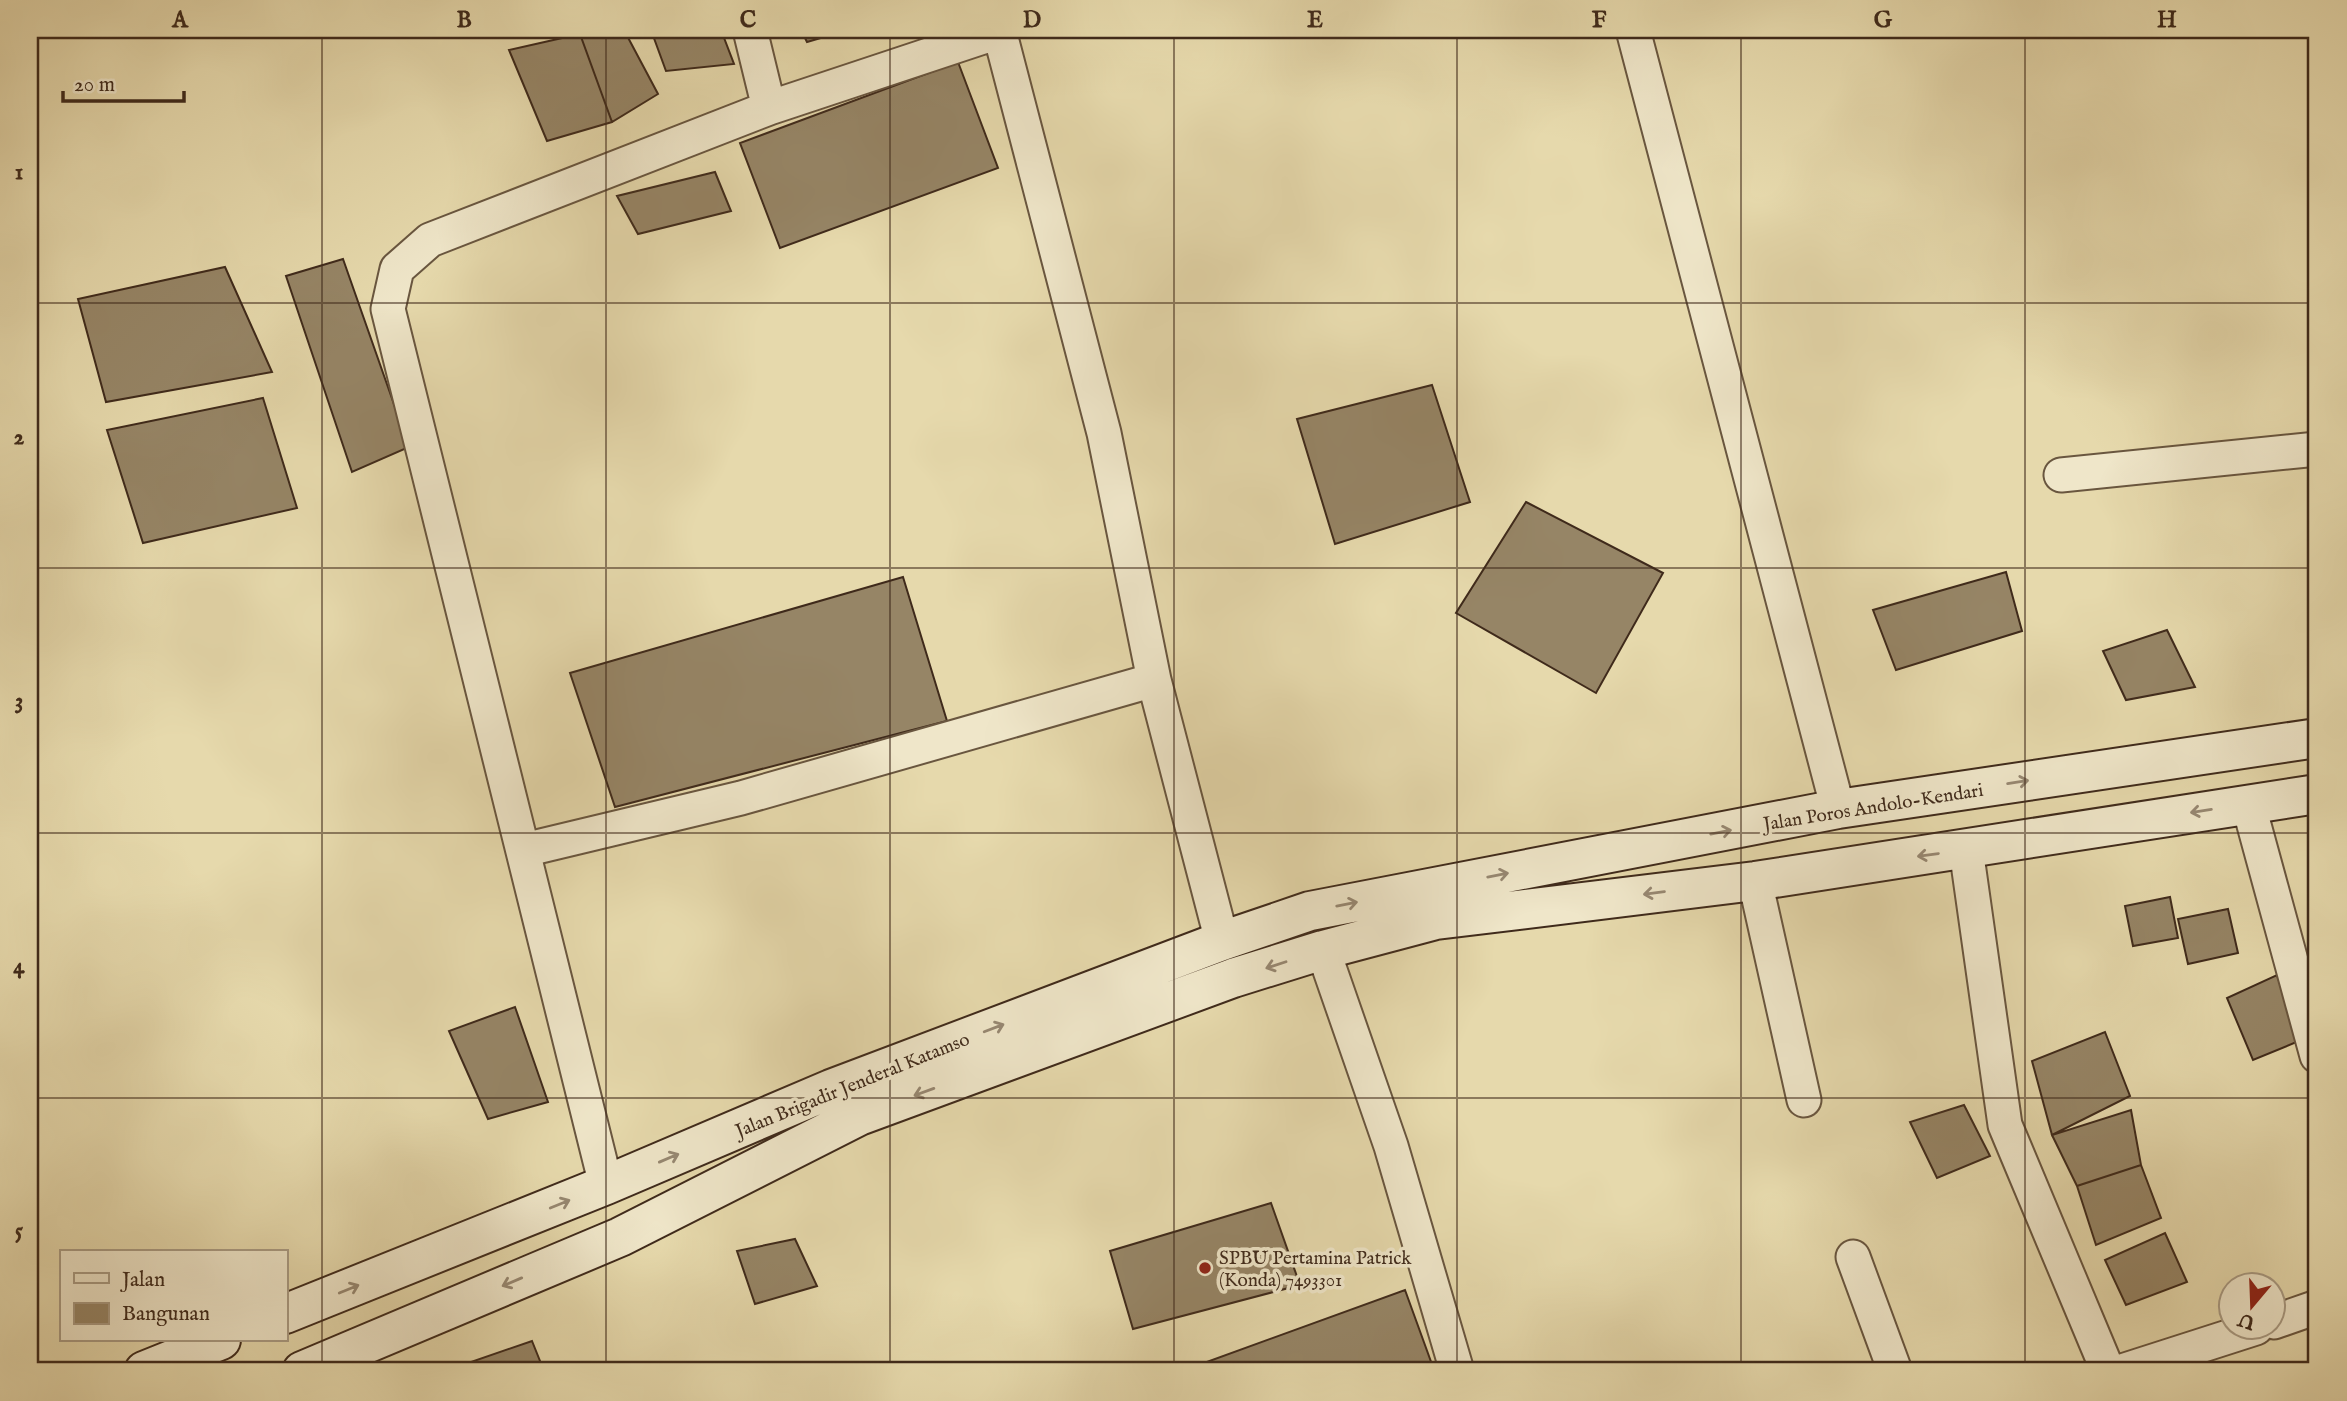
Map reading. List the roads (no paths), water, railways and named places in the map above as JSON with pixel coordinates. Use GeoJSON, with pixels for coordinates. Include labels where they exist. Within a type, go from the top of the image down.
{"type":"FeatureCollection","features":[{"type":"Feature","properties":{"kind":"main road","name":"Jalan Poros Andolo-Kendari"},"geometry":{"type":"LineString","coordinates":[[1433,904],[1838,809],[2317,738]]}},
{"type":"Feature","properties":{"kind":"main road"},"geometry":{"type":"LineString","coordinates":[[2236,749],[2248,803]]}},
{"type":"Feature","properties":{"kind":"main road"},"geometry":{"type":"LineString","coordinates":[[1433,904],[1755,880],[2317,794]]}},
{"type":"Feature","properties":{"kind":"main road","name":"Jalan Brigadir Jenderal Katamso"},"geometry":{"type":"LineString","coordinates":[[287,1313],[606,1185],[831,1089],[1222,941],[1310,911],[1433,904]]}},
{"type":"Feature","properties":{"kind":"main road","name":"Jalan Brigadir Jenderal Katamso"},"geometry":{"type":"LineString","coordinates":[[302,1371],[620,1237],[859,1116],[1233,978],[1322,950],[1433,904]]}},
{"type":"Feature","properties":{"kind":"main road"},"geometry":{"type":"LineString","coordinates":[[1310,911],[1322,950]]}},
{"type":"Feature","properties":{"kind":"main road"},"geometry":{"type":"LineString","coordinates":[[1222,941],[1233,978]]}},
{"type":"Feature","properties":{"kind":"main road"},"geometry":{"type":"LineString","coordinates":[[606,1185],[620,1237]]}},
{"type":"Feature","properties":{"kind":"main road"},"geometry":{"type":"LineString","coordinates":[[144,1371],[216,1342]]}},
{"type":"Feature","properties":{"kind":"street"},"geometry":{"type":"LineString","coordinates":[[750,30],[769,108]]}},
{"type":"Feature","properties":{"kind":"street"},"geometry":{"type":"LineString","coordinates":[[606,1185],[388,309],[397,269],[430,240],[769,108],[1001,30],[1104,433],[1154,680],[1222,941]]}},
{"type":"Feature","properties":{"kind":"street"},"geometry":{"type":"LineString","coordinates":[[1633,30],[1838,809]]}},
{"type":"Feature","properties":{"kind":"street"},"geometry":{"type":"LineString","coordinates":[[2060,475],[2317,449]]}},
{"type":"Feature","properties":{"kind":"street"},"geometry":{"type":"LineString","coordinates":[[524,850],[741,799],[1154,680]]}},
{"type":"Feature","properties":{"kind":"street"},"geometry":{"type":"LineString","coordinates":[[2248,803],[2317,1056]]}},
{"type":"Feature","properties":{"kind":"street"},"geometry":{"type":"LineString","coordinates":[[1966,849],[2005,1125],[2108,1371]]}},
{"type":"Feature","properties":{"kind":"street"},"geometry":{"type":"LineString","coordinates":[[1755,880],[1804,1100]]}},
{"type":"Feature","properties":{"kind":"street"},"geometry":{"type":"LineString","coordinates":[[1322,950],[1391,1146],[1457,1371]]}},
{"type":"Feature","properties":{"kind":"street"},"geometry":{"type":"LineString","coordinates":[[1853,1257],[1895,1371]]}},
{"type":"Feature","properties":{"kind":"street"},"geometry":{"type":"LineString","coordinates":[[2288,1317],[2317,1307]]}},
{"type":"Feature","properties":{"kind":"street"},"geometry":{"type":"LineString","coordinates":[[2122,1371],[2218,1340]]}},
{"type":"Feature","properties":{"kind":"place","name":"SPBU Pertamina Patrick (Konda) 7493301"},"geometry":{"type":"Point","coordinates":[1205,1268]}}]}
